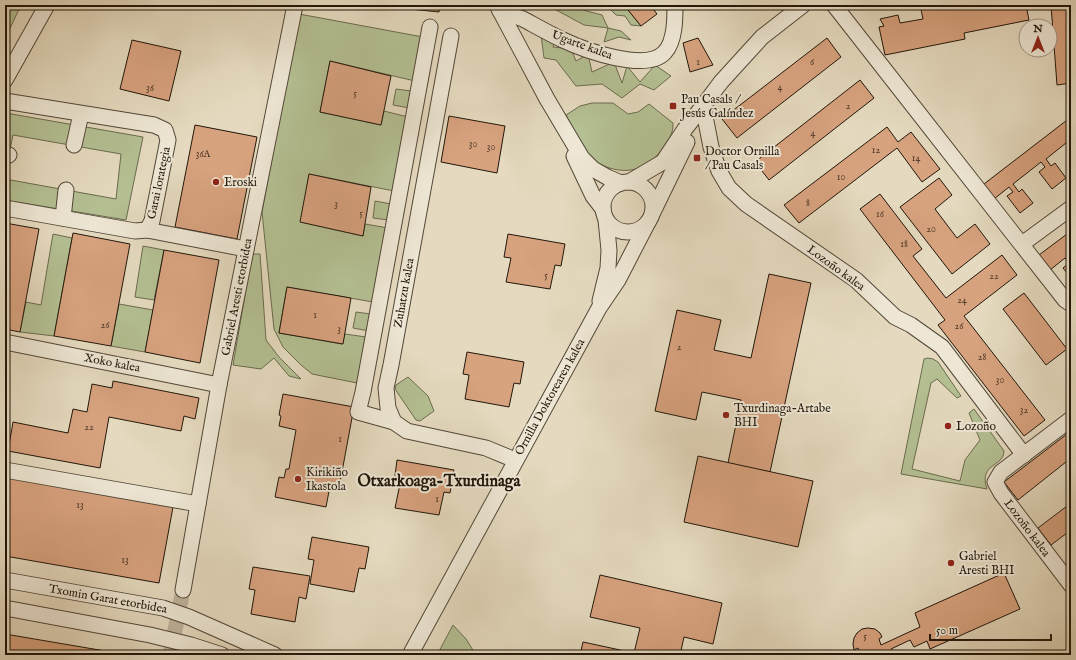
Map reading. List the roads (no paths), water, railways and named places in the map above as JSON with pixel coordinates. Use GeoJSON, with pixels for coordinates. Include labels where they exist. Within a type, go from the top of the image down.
{"type":"FeatureCollection","features":[{"type":"Feature","properties":{"kind":"street"},"geometry":{"type":"LineString","coordinates":[[5,80],[47,5]]}},
{"type":"Feature","properties":{"kind":"street","name":"Gabriel Aresti etorbidea"},"geometry":{"type":"LineString","coordinates":[[183,590],[219,384],[295,5]]}},
{"type":"Feature","properties":{"kind":"street","name":"Ugarte kalea"},"geometry":{"type":"LineString","coordinates":[[498,8],[565,41],[595,52],[627,60],[644,62],[657,58],[665,52],[671,41],[674,27],[675,5]]}},
{"type":"Feature","properties":{"kind":"street"},"geometry":{"type":"LineString","coordinates":[[604,215],[603,203],[610,188],[664,162],[685,129],[704,106],[720,82],[762,37],[803,5]]}},
{"type":"Feature","properties":{"kind":"street"},"geometry":{"type":"LineString","coordinates":[[834,5],[1065,300],[1071,304]]}},
{"type":"Feature","properties":{"kind":"street"},"geometry":{"type":"LineString","coordinates":[[498,8],[547,99],[582,158],[593,169],[607,177],[640,185],[649,192],[653,203],[650,218],[643,227],[630,232],[617,230],[604,215],[593,196],[547,99]]}},
{"type":"Feature","properties":{"kind":"street","name":"Zuhatzu kalea"},"geometry":{"type":"LineString","coordinates":[[394,422],[358,412],[365,384],[430,28]]}},
{"type":"Feature","properties":{"kind":"street","name":"Zuhatzu kalea"},"geometry":{"type":"LineString","coordinates":[[394,422],[388,408],[386,388],[451,36]]}},
{"type":"Feature","properties":{"kind":"street","name":"Garai lorategia"},"geometry":{"type":"LineString","coordinates":[[5,101],[154,125],[165,130],[168,140],[152,221],[147,230],[135,231],[5,208]]}},
{"type":"Feature","properties":{"kind":"street","name":"Ornilla Doktorearen kalea"},"geometry":{"type":"LineString","coordinates":[[410,655],[599,308],[618,280],[650,218],[704,106]]}},
{"type":"Feature","properties":{"kind":"street","name":"Lozoño kalea"},"geometry":{"type":"LineString","coordinates":[[704,106],[711,147],[719,171],[729,188],[746,204],[856,280],[895,318],[912,325],[942,347],[1024,454]]}},
{"type":"Feature","properties":{"kind":"street"},"geometry":{"type":"LineString","coordinates":[[74,145],[81,114]]}},
{"type":"Feature","properties":{"kind":"street"},"geometry":{"type":"LineString","coordinates":[[63,218],[66,190]]}},
{"type":"Feature","properties":{"kind":"street"},"geometry":{"type":"LineString","coordinates":[[1022,244],[1071,208]]}},
{"type":"Feature","properties":{"kind":"street","name":"Ornilla Doktorearen kalea"},"geometry":{"type":"LineString","coordinates":[[599,308],[608,268],[609,250],[604,215]]}},
{"type":"Feature","properties":{"kind":"street"},"geometry":{"type":"LineString","coordinates":[[147,230],[246,249]]}},
{"type":"Feature","properties":{"kind":"street","name":"Xoko kalea"},"geometry":{"type":"LineString","coordinates":[[5,342],[219,384]]}},
{"type":"Feature","properties":{"kind":"street","name":"Lozoño kalea"},"geometry":{"type":"LineString","coordinates":[[1071,419],[1001,472],[995,482],[1001,493],[1071,585]]}},
{"type":"Feature","properties":{"kind":"street"},"geometry":{"type":"LineString","coordinates":[[394,422],[407,431],[486,448],[516,460]]}},
{"type":"Feature","properties":{"kind":"street"},"geometry":{"type":"LineString","coordinates":[[5,470],[198,504]]}},
{"type":"Feature","properties":{"kind":"street","name":"Txomin Garat etorbidea"},"geometry":{"type":"LineString","coordinates":[[5,580],[163,608],[189,616],[275,655]]}},
{"type":"Feature","properties":{"kind":"street"},"geometry":{"type":"LineString","coordinates":[[5,608],[150,635],[191,645],[222,655]]}},
{"type":"Feature","properties":{"kind":"tunnel"},"geometry":{"type":"LineString","coordinates":[[170,655],[183,590]]}},
{"type":"Feature","properties":{"kind":"place","name":"Pau Casals / Jesús Galíndez"},"geometry":{"type":"Point","coordinates":[673,106]}},
{"type":"Feature","properties":{"kind":"place","name":"Doctor Ornilla / Pau Casals"},"geometry":{"type":"Point","coordinates":[697,158]}},
{"type":"Feature","properties":{"kind":"place","name":"Eroski"},"geometry":{"type":"Point","coordinates":[216,182]}},
{"type":"Feature","properties":{"kind":"place","name":"Txurdinaga-Artabe BHI"},"geometry":{"type":"Point","coordinates":[726,415]}},
{"type":"Feature","properties":{"kind":"place","name":"Lozoño"},"geometry":{"type":"Point","coordinates":[948,426]}},
{"type":"Feature","properties":{"kind":"place","name":"Kirikiño Ikastola"},"geometry":{"type":"Point","coordinates":[298,479]}},
{"type":"Feature","properties":{"kind":"place","name":"Gabriel Aresti BHI"},"geometry":{"type":"Point","coordinates":[951,563]}},
{"type":"Feature","properties":{"kind":"district","name":"Otxarkoaga-Txurdinaga"},"geometry":{"type":"Point","coordinates":[439,482]}}]}
